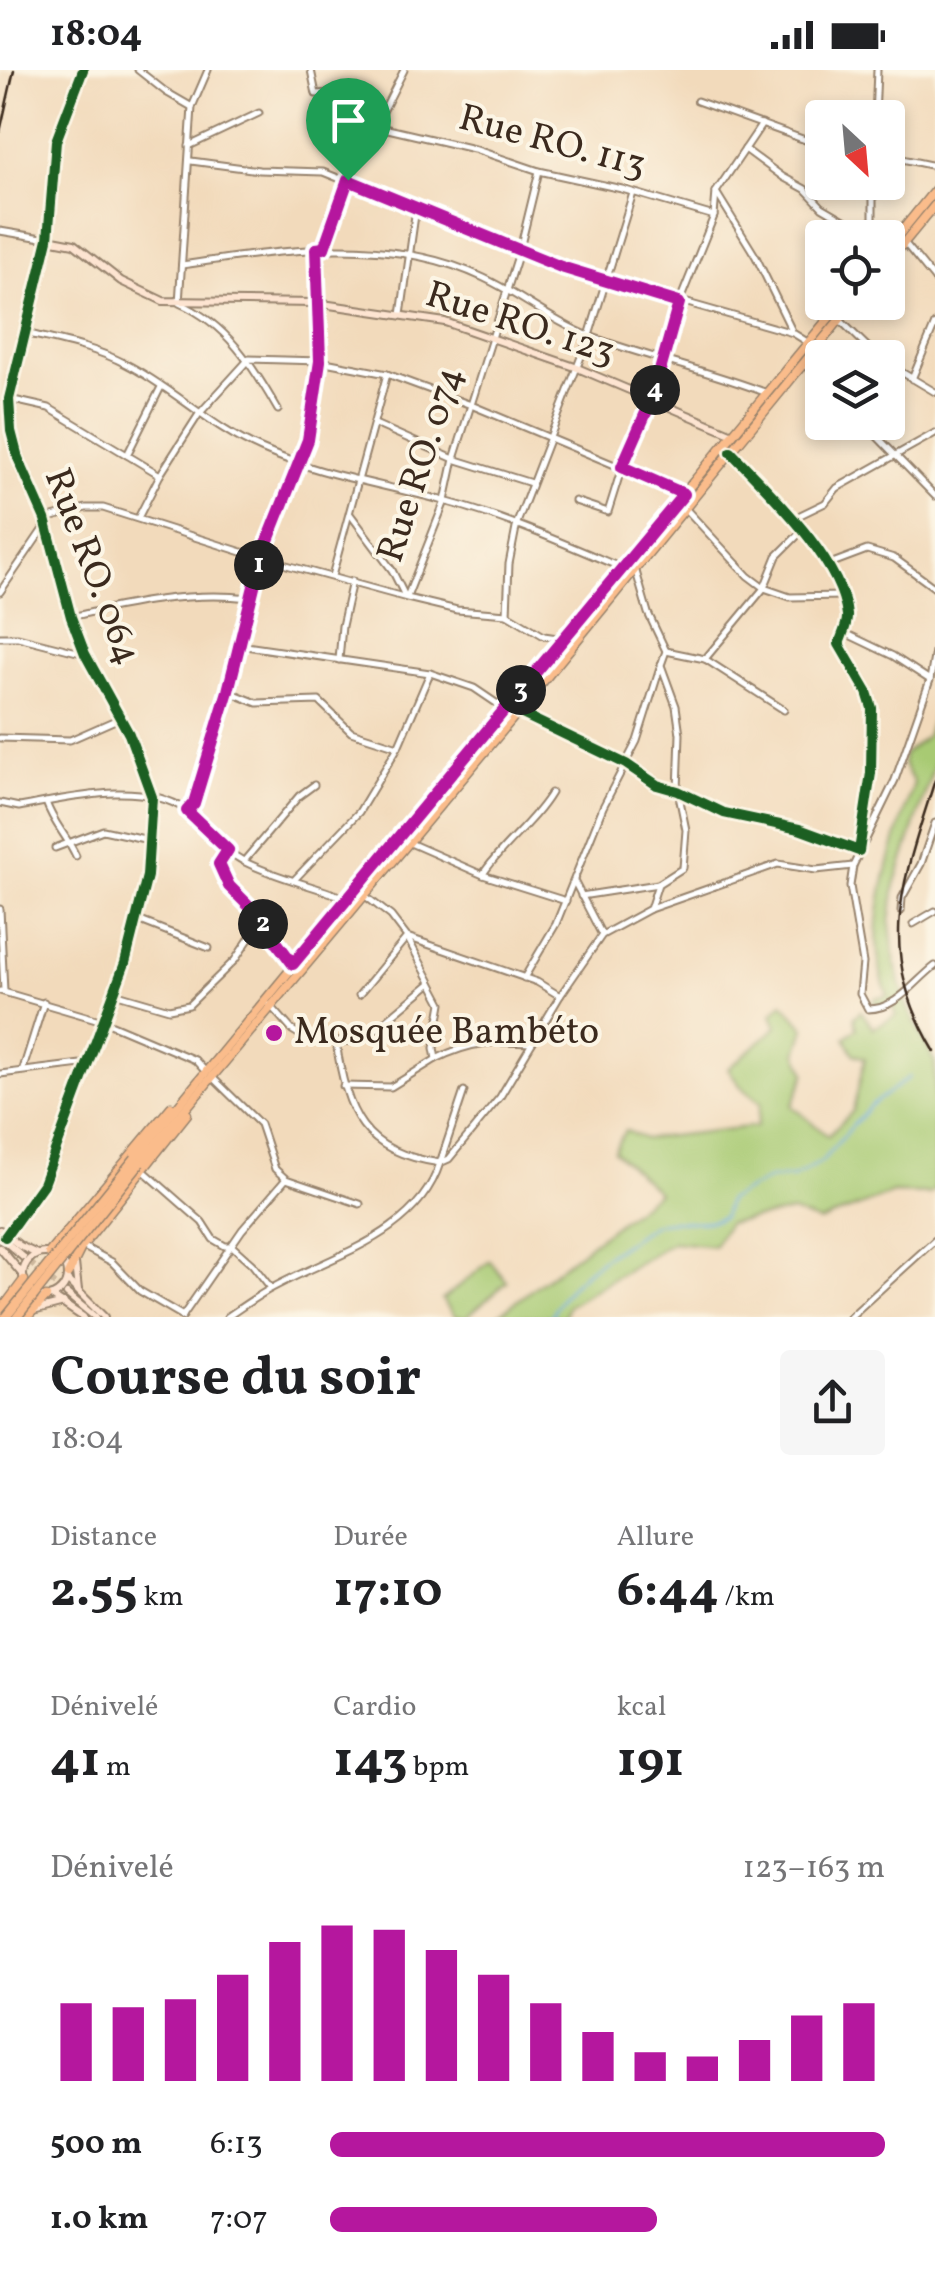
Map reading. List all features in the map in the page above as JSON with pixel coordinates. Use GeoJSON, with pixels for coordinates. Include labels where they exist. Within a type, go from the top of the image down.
{"type":"FeatureCollection","features":[{"type":"Feature","properties":{"kind":"main road"},"geometry":{"type":"LineString","coordinates":[[905,227],[935,190]]}},
{"type":"Feature","properties":{"kind":"main road"},"geometry":{"type":"LineString","coordinates":[[905,241],[935,204]]}},
{"type":"Feature","properties":{"kind":"main road"},"geometry":{"type":"LineString","coordinates":[[811,340],[828,320]]}},
{"type":"Feature","properties":{"kind":"main road"},"geometry":{"type":"LineString","coordinates":[[51,1251],[149,1131],[208,1074],[364,895],[840,320]]}},
{"type":"Feature","properties":{"kind":"main road"},"geometry":{"type":"LineString","coordinates":[[17,1317],[293,964],[805,348]]}},
{"type":"Feature","properties":{"kind":"main road"},"geometry":{"type":"LineString","coordinates":[[67,1277],[82,1246],[140,1164]]}},
{"type":"Feature","properties":{"kind":"main road"},"geometry":{"type":"LineString","coordinates":[[6,1317],[140,1164]]}},
{"type":"Feature","properties":{"kind":"main road"},"geometry":{"type":"LineString","coordinates":[[0,1312],[24,1278]]}},
{"type":"Feature","properties":{"kind":"main road"},"geometry":{"type":"LineString","coordinates":[[29,1314],[49,1296]]}},
{"type":"Feature","properties":{"kind":"street","name":"Rue RO. 064"},"geometry":{"type":"LineString","coordinates":[[2,1235],[43,1184],[114,993],[138,920],[152,798],[140,758],[85,654],[45,522],[18,458],[11,430],[9,399],[48,239],[56,141],[83,70]]}},
{"type":"Feature","properties":{"kind":"street"},"geometry":{"type":"LineString","coordinates":[[138,70],[192,107]]}},
{"type":"Feature","properties":{"kind":"street"},"geometry":{"type":"LineString","coordinates":[[208,70],[192,107],[179,303],[207,319],[249,359],[278,410]]}},
{"type":"Feature","properties":{"kind":"street"},"geometry":{"type":"LineString","coordinates":[[311,70],[316,94],[334,93],[382,112]]}},
{"type":"Feature","properties":{"kind":"street"},"geometry":{"type":"LineString","coordinates":[[324,248],[348,180],[404,70]]}},
{"type":"Feature","properties":{"kind":"street"},"geometry":{"type":"LineString","coordinates":[[876,100],[878,70]]}},
{"type":"Feature","properties":{"kind":"street"},"geometry":{"type":"LineString","coordinates":[[697,102],[805,140]]}},
{"type":"Feature","properties":{"kind":"street"},"geometry":{"type":"LineString","coordinates":[[189,146],[259,113]]}},
{"type":"Feature","properties":{"kind":"street"},"geometry":{"type":"LineString","coordinates":[[575,501],[608,512],[622,467],[652,399],[679,303],[714,216],[716,192],[762,124]]}},
{"type":"Feature","properties":{"kind":"street","name":"Rue RO. 113"},"geometry":{"type":"LineString","coordinates":[[375,126],[474,149],[539,171],[714,216]]}},
{"type":"Feature","properties":{"kind":"street"},"geometry":{"type":"LineString","coordinates":[[744,149],[844,220]]}},
{"type":"Feature","properties":{"kind":"street"},"geometry":{"type":"LineString","coordinates":[[905,160],[935,166]]}},
{"type":"Feature","properties":{"kind":"street"},"geometry":{"type":"LineString","coordinates":[[190,161],[259,170],[323,172],[606,282],[792,332],[805,340]]}},
{"type":"Feature","properties":{"kind":"street","name":"Rue RO. 074"},"geometry":{"type":"LineString","coordinates":[[407,598],[445,501],[470,404],[520,249],[539,171]]}},
{"type":"Feature","properties":{"kind":"street"},"geometry":{"type":"LineString","coordinates":[[716,192],[756,258],[792,332]]}},
{"type":"Feature","properties":{"kind":"street"},"geometry":{"type":"LineString","coordinates":[[508,614],[509,564],[517,524],[589,336],[633,193]]}},
{"type":"Feature","properties":{"kind":"street"},"geometry":{"type":"LineString","coordinates":[[401,316],[416,208]]}},
{"type":"Feature","properties":{"kind":"street","name":"Rue RO. 123"},"geometry":{"type":"LineString","coordinates":[[0,231],[74,244],[121,280],[163,301],[316,303],[445,322],[575,367],[733,434]]}},
{"type":"Feature","properties":{"kind":"street"},"geometry":{"type":"LineString","coordinates":[[905,243],[935,280]]}},
{"type":"Feature","properties":{"kind":"street"},"geometry":{"type":"LineString","coordinates":[[182,264],[324,248],[438,260],[508,290],[546,316],[589,336],[767,393]]}},
{"type":"Feature","properties":{"kind":"street"},"geometry":{"type":"LineString","coordinates":[[187,811],[194,803],[228,691],[261,558],[308,440],[320,361],[316,249]]}},
{"type":"Feature","properties":{"kind":"street"},"geometry":{"type":"LineString","coordinates":[[840,320],[861,340]]}},
{"type":"Feature","properties":{"kind":"street"},"geometry":{"type":"LineString","coordinates":[[912,379],[935,324]]}},
{"type":"Feature","properties":{"kind":"street"},"geometry":{"type":"LineString","coordinates":[[24,333],[90,348],[127,364],[199,414],[260,449],[517,524],[622,568]]}},
{"type":"Feature","properties":{"kind":"street"},"geometry":{"type":"LineString","coordinates":[[138,518],[199,414],[249,359],[320,361],[387,374],[470,404],[684,494]]}},
{"type":"Feature","properties":{"kind":"street"},"geometry":{"type":"LineString","coordinates":[[332,576],[387,374]]}},
{"type":"Feature","properties":{"kind":"street"},"geometry":{"type":"LineString","coordinates":[[905,375],[935,392]]}},
{"type":"Feature","properties":{"kind":"street"},"geometry":{"type":"LineString","coordinates":[[126,456],[161,387]]}},
{"type":"Feature","properties":{"kind":"street"},"geometry":{"type":"LineString","coordinates":[[9,399],[49,408],[160,475]]}},
{"type":"Feature","properties":{"kind":"street"},"geometry":{"type":"LineString","coordinates":[[375,424],[454,459],[532,483]]}},
{"type":"Feature","properties":{"kind":"street"},"geometry":{"type":"LineString","coordinates":[[0,432],[11,430]]}},
{"type":"Feature","properties":{"kind":"street"},"geometry":{"type":"LineString","coordinates":[[794,518],[825,503],[836,488],[935,433]]}},
{"type":"Feature","properties":{"kind":"street"},"geometry":{"type":"LineString","coordinates":[[881,440],[935,496]]}},
{"type":"Feature","properties":{"kind":"street"},"geometry":{"type":"LineString","coordinates":[[731,452],[794,518],[827,564],[848,618],[839,644],[872,708],[871,772],[850,886],[863,963],[863,1005],[868,1010],[880,1009],[907,994],[912,984],[935,966]]}},
{"type":"Feature","properties":{"kind":"street"},"geometry":{"type":"LineString","coordinates":[[0,592],[45,522],[86,508],[103,508],[261,558],[407,598],[457,610],[508,614],[544,636],[564,639]]}},
{"type":"Feature","properties":{"kind":"street"},"geometry":{"type":"LineString","coordinates":[[685,508],[764,588],[790,598],[842,596]]}},
{"type":"Feature","properties":{"kind":"street"},"geometry":{"type":"LineString","coordinates":[[349,513],[392,570],[407,598]]}},
{"type":"Feature","properties":{"kind":"street"},"geometry":{"type":"LineString","coordinates":[[705,658],[764,588],[778,556],[802,531]]}},
{"type":"Feature","properties":{"kind":"street"},"geometry":{"type":"LineString","coordinates":[[827,564],[867,550],[894,558],[935,588]]}},
{"type":"Feature","properties":{"kind":"street"},"geometry":{"type":"LineString","coordinates":[[524,978],[566,901],[603,807],[637,741],[666,650],[648,613],[635,568]]}},
{"type":"Feature","properties":{"kind":"street"},"geometry":{"type":"LineString","coordinates":[[339,660],[352,582]]}},
{"type":"Feature","properties":{"kind":"street"},"geometry":{"type":"LineString","coordinates":[[71,617],[198,596],[250,598]]}},
{"type":"Feature","properties":{"kind":"street"},"geometry":{"type":"LineString","coordinates":[[843,632],[893,656],[930,680]]}},
{"type":"Feature","properties":{"kind":"street"},"geometry":{"type":"LineString","coordinates":[[0,637],[18,637],[85,654]]}},
{"type":"Feature","properties":{"kind":"street"},"geometry":{"type":"LineString","coordinates":[[239,644],[430,673],[474,688],[506,709]]}},
{"type":"Feature","properties":{"kind":"street"},"geometry":{"type":"LineString","coordinates":[[666,650],[705,658],[784,710]]}},
{"type":"Feature","properties":{"kind":"street"},"geometry":{"type":"LineString","coordinates":[[859,851],[873,831],[895,780],[930,680],[935,651]]}},
{"type":"Feature","properties":{"kind":"street"},"geometry":{"type":"LineString","coordinates":[[581,896],[658,884],[683,868],[686,830],[678,791],[678,720],[661,665]]}},
{"type":"Feature","properties":{"kind":"street"},"geometry":{"type":"LineString","coordinates":[[295,879],[358,812],[398,748],[430,673]]}},
{"type":"Feature","properties":{"kind":"street"},"geometry":{"type":"LineString","coordinates":[[228,691],[258,703],[319,701],[352,732],[398,748]]}},
{"type":"Feature","properties":{"kind":"street"},"geometry":{"type":"LineString","coordinates":[[518,712],[626,764],[657,785],[724,814],[800,829],[859,851]]}},
{"type":"Feature","properties":{"kind":"street"},"geometry":{"type":"LineString","coordinates":[[0,738],[70,740],[120,718]]}},
{"type":"Feature","properties":{"kind":"street"},"geometry":{"type":"LineString","coordinates":[[244,862],[299,796],[314,785]]}},
{"type":"Feature","properties":{"kind":"street"},"geometry":{"type":"LineString","coordinates":[[0,803],[19,807],[136,792],[187,811],[244,862],[348,898]]}},
{"type":"Feature","properties":{"kind":"street"},"geometry":{"type":"LineString","coordinates":[[483,874],[528,820],[538,815],[551,793]]}},
{"type":"Feature","properties":{"kind":"street"},"geometry":{"type":"LineString","coordinates":[[46,802],[53,822],[76,856]]}},
{"type":"Feature","properties":{"kind":"street"},"geometry":{"type":"LineString","coordinates":[[901,911],[902,898],[921,864],[935,823]]}},
{"type":"Feature","properties":{"kind":"street"},"geometry":{"type":"LineString","coordinates":[[55,848],[103,830],[149,840]]}},
{"type":"Feature","properties":{"kind":"street"},"geometry":{"type":"LineString","coordinates":[[408,842],[483,874],[566,901]]}},
{"type":"Feature","properties":{"kind":"street"},"geometry":{"type":"LineString","coordinates":[[228,850],[219,864],[229,886],[293,964]]}},
{"type":"Feature","properties":{"kind":"street"},"geometry":{"type":"LineString","coordinates":[[336,1042],[342,1086],[377,1142],[413,1160],[449,1160],[500,1097],[560,996],[602,935],[650,910],[778,864],[816,870],[854,866]]}},
{"type":"Feature","properties":{"kind":"street"},"geometry":{"type":"LineString","coordinates":[[574,881],[602,935]]}},
{"type":"Feature","properties":{"kind":"street"},"geometry":{"type":"LineString","coordinates":[[650,910],[658,884]]}},
{"type":"Feature","properties":{"kind":"street"},"geometry":{"type":"LineString","coordinates":[[364,895],[390,916],[407,937],[442,1003],[434,1048],[436,1059]]}},
{"type":"Feature","properties":{"kind":"street"},"geometry":{"type":"LineString","coordinates":[[0,909],[2,992],[103,1021],[195,1060],[260,1124],[275,1170],[286,1179],[360,1204]]}},
{"type":"Feature","properties":{"kind":"street"},"geometry":{"type":"LineString","coordinates":[[913,924],[935,912]]}},
{"type":"Feature","properties":{"kind":"street"},"geometry":{"type":"LineString","coordinates":[[138,920],[209,948]]}},
{"type":"Feature","properties":{"kind":"street"},"geometry":{"type":"LineString","coordinates":[[114,993],[169,1009],[189,1005],[234,960],[260,921]]}},
{"type":"Feature","properties":{"kind":"street"},"geometry":{"type":"LineString","coordinates":[[407,937],[537,982],[560,996]]}},
{"type":"Feature","properties":{"kind":"street"},"geometry":{"type":"LineString","coordinates":[[359,996],[407,937]]}},
{"type":"Feature","properties":{"kind":"street"},"geometry":{"type":"LineString","coordinates":[[270,1005],[292,1030],[310,1041],[336,1042],[365,1038],[431,983]]}},
{"type":"Feature","properties":{"kind":"street"},"geometry":{"type":"LineString","coordinates":[[23,1069],[44,1002]]}},
{"type":"Feature","properties":{"kind":"street"},"geometry":{"type":"LineString","coordinates":[[342,1086],[391,1087],[462,1046],[484,1041],[533,1043]]}},
{"type":"Feature","properties":{"kind":"street"},"geometry":{"type":"LineString","coordinates":[[0,1074],[89,1063]]}},
{"type":"Feature","properties":{"kind":"street"},"geometry":{"type":"LineString","coordinates":[[227,1317],[272,1288],[388,1231],[434,1180],[464,1091]]}},
{"type":"Feature","properties":{"kind":"street"},"geometry":{"type":"LineString","coordinates":[[140,1164],[202,1222],[213,1238],[232,1246],[272,1288]]}},
{"type":"Feature","properties":{"kind":"street"},"geometry":{"type":"LineString","coordinates":[[82,1246],[112,1262],[140,1291],[182,1317],[286,1179]]}},
{"type":"Feature","properties":{"kind":"street"},"geometry":{"type":"LineString","coordinates":[[2,1235],[38,1254]]}},
{"type":"Feature","properties":{"kind":"street"},"geometry":{"type":"LineString","coordinates":[[2,1235],[23,1257]]}},
{"type":"Feature","properties":{"kind":"street"},"geometry":{"type":"LineString","coordinates":[[850,1317],[935,1240]]}},
{"type":"Feature","properties":{"kind":"street"},"geometry":{"type":"LineString","coordinates":[[20,1246],[51,1251],[62,1260],[67,1277],[80,1296],[104,1317]]}},
{"type":"Feature","properties":{"kind":"street"},"geometry":{"type":"LineString","coordinates":[[0,1248],[14,1262],[32,1293],[66,1299],[95,1317]]}},
{"type":"Feature","properties":{"kind":"street"},"geometry":{"type":"LineString","coordinates":[[24,1278],[27,1263],[38,1254],[51,1251]]}},
{"type":"Feature","properties":{"kind":"street"},"geometry":{"type":"LineString","coordinates":[[75,1258],[74,1279],[80,1296]]}},
{"type":"Feature","properties":{"kind":"street"},"geometry":{"type":"LineString","coordinates":[[14,1262],[15,1295]]}},
{"type":"Feature","properties":{"kind":"street"},"geometry":{"type":"LineString","coordinates":[[49,1296],[67,1277]]}},
{"type":"Feature","properties":{"kind":"street"},"geometry":{"type":"LineString","coordinates":[[29,1314],[66,1299]]}},
{"type":"Feature","properties":{"kind":"street"},"geometry":{"type":"LineString","coordinates":[[66,1299],[83,1317]]}},
{"type":"Feature","properties":{"kind":"green space"},"geometry":{"type":"Polygon","coordinates":[[[935,710],[935,763],[895,885],[890,924],[906,1004],[935,1063],[935,1190],[929,1194],[893,1193],[819,1222],[792,1212],[728,1223],[714,1246],[673,1242],[568,1306],[564,1317],[496,1317],[658,1192],[614,1151],[625,1130],[645,1139],[757,1126],[761,1103],[742,1088],[728,1069],[777,1027],[772,1014],[783,1003],[805,1028],[797,1053],[806,1073],[792,1106],[828,1136],[853,1111],[865,1058],[854,1054],[845,1038],[857,1028],[854,1017],[861,1011],[873,1028],[896,1016],[892,1004],[873,1005],[875,998],[888,996],[880,970],[878,916],[889,861],[914,783],[903,764],[904,754],[926,737],[935,710]]]}},
{"type":"Feature","properties":{"kind":"green space"},"geometry":{"type":"Polygon","coordinates":[[[490,1261],[507,1282],[466,1317],[456,1317],[442,1300],[490,1261]]]}},
{"type":"Feature","properties":{"kind":"waterway"},"geometry":{"type":"LineString","coordinates":[[551,1317],[581,1277],[651,1226],[723,1217],[728,1200],[769,1179],[794,1177],[821,1162],[870,1106],[910,1077]]}},
{"type":"Feature","properties":{"kind":"tunnel"},"geometry":{"type":"LineString","coordinates":[[23,1257],[67,1294]]}},
{"type":"Feature","properties":{"kind":"railway"},"geometry":{"type":"LineString","coordinates":[[0,132],[14,70]]}},
{"type":"Feature","properties":{"kind":"railway"},"geometry":{"type":"LineString","coordinates":[[935,780],[904,885],[899,949],[916,1015],[935,1052]]}},
{"type":"Feature","properties":{"kind":"cycle path"},"geometry":{"type":"LineString","coordinates":[[5,1237],[43,1184],[125,963],[147,876],[152,797],[129,734],[85,654],[45,519],[18,458],[11,431],[9,399],[48,239],[56,141],[83,70]]}},
{"type":"Feature","properties":{"kind":"cycle path"},"geometry":{"type":"LineString","coordinates":[[518,712],[626,764],[657,785],[724,813],[799,829],[859,851],[871,773],[872,708],[839,644],[847,618],[842,594],[832,571],[801,527],[731,452]]}},
{"type":"Feature","properties":{"kind":"place","name":"Mosquée Bambéto"},"geometry":{"type":"Point","coordinates":[274,1033]}},
{"type":"Feature","properties":{"kind":"route"},"geometry":{"type":"LineString","coordinates":[[348,180],[561,267],[679,303],[652,399],[622,467],[684,494],[293,964],[251,908],[229,886],[219,864],[228,850],[187,811],[194,803],[228,691],[261,558],[308,440],[320,361],[316,249],[324,248],[348,180]]}}]}
